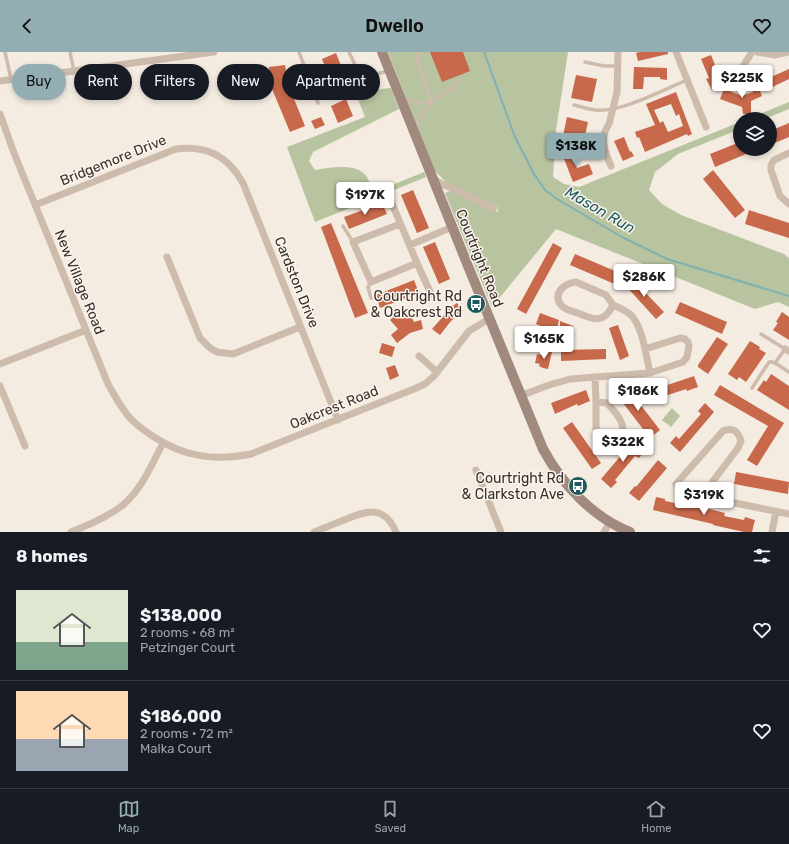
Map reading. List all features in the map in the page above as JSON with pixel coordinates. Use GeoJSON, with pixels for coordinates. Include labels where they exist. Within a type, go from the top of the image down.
{"type":"FeatureCollection","features":[{"type":"Feature","properties":{"kind":"street"},"geometry":{"type":"LineString","coordinates":[[121,64],[195,53],[214,52]]}},
{"type":"Feature","properties":{"kind":"street","name":"Courtright Road"},"geometry":{"type":"LineString","coordinates":[[382,52],[537,438],[556,472],[582,501],[610,522],[630,532]]}},
{"type":"Feature","properties":{"kind":"street"},"geometry":{"type":"LineString","coordinates":[[610,166],[603,140],[617,92],[618,52]]}},
{"type":"Feature","properties":{"kind":"street"},"geometry":{"type":"LineString","coordinates":[[676,52],[706,127]]}},
{"type":"Feature","properties":{"kind":"street"},"geometry":{"type":"LineString","coordinates":[[740,71],[752,52]]}},
{"type":"Feature","properties":{"kind":"street"},"geometry":{"type":"LineString","coordinates":[[757,52],[775,54],[789,52]]}},
{"type":"Feature","properties":{"kind":"street"},"geometry":{"type":"LineString","coordinates":[[0,81],[74,71]]}},
{"type":"Feature","properties":{"kind":"street","name":"New Village Road"},"geometry":{"type":"LineString","coordinates":[[0,114],[35,205],[108,384],[130,418],[144,431],[162,443]]}},
{"type":"Feature","properties":{"kind":"street","name":"Bridgemore Drive"},"geometry":{"type":"LineString","coordinates":[[35,205],[176,149],[194,147],[215,154],[224,159]]}},
{"type":"Feature","properties":{"kind":"street"},"geometry":{"type":"LineString","coordinates":[[789,153],[774,160],[771,165],[771,170],[780,196],[789,204]]}},
{"type":"Feature","properties":{"kind":"street","name":"Cardston Drive"},"geometry":{"type":"LineString","coordinates":[[224,159],[232,166],[243,183],[338,420]]}},
{"type":"Feature","properties":{"kind":"street"},"geometry":{"type":"LineString","coordinates":[[434,180],[494,208]]}},
{"type":"Feature","properties":{"kind":"street"},"geometry":{"type":"LineString","coordinates":[[391,201],[416,263],[431,294]]}},
{"type":"Feature","properties":{"kind":"street"},"geometry":{"type":"LineString","coordinates":[[400,224],[353,242],[371,282],[416,263]]}},
{"type":"Feature","properties":{"kind":"street"},"geometry":{"type":"LineString","coordinates":[[410,245],[452,227]]}},
{"type":"Feature","properties":{"kind":"street"},"geometry":{"type":"LineString","coordinates":[[166,257],[196,332],[205,344],[217,352],[228,354],[238,352],[300,327]]}},
{"type":"Feature","properties":{"kind":"street"},"geometry":{"type":"LineString","coordinates":[[613,305],[606,316],[593,320],[566,309],[561,305],[558,298],[559,291],[564,286],[576,282],[606,295],[613,305],[622,308],[632,316],[639,327],[650,372]]}},
{"type":"Feature","properties":{"kind":"street","name":"Oakcrest Road"},"geometry":{"type":"LineString","coordinates":[[162,443],[186,453],[213,457],[239,456],[264,449],[425,384],[437,372],[469,331],[489,319]]}},
{"type":"Feature","properties":{"kind":"street"},"geometry":{"type":"LineString","coordinates":[[0,364],[86,330]]}},
{"type":"Feature","properties":{"kind":"street"},"geometry":{"type":"LineString","coordinates":[[520,396],[549,385],[570,380],[650,372],[683,362],[687,357],[689,346],[688,342],[680,338],[645,349]]}},
{"type":"Feature","properties":{"kind":"street"},"geometry":{"type":"LineString","coordinates":[[419,356],[437,372]]}},
{"type":"Feature","properties":{"kind":"street"},"geometry":{"type":"LineString","coordinates":[[595,377],[596,429],[603,442],[610,442],[620,435],[623,429],[622,423],[607,403],[596,402]]}},
{"type":"Feature","properties":{"kind":"street"},"geometry":{"type":"LineString","coordinates":[[0,386],[24,446]]}},
{"type":"Feature","properties":{"kind":"street"},"geometry":{"type":"LineString","coordinates":[[710,495],[713,482],[738,448],[741,441],[738,433],[734,430],[728,429],[723,431],[676,484],[725,500],[789,514]]}},
{"type":"Feature","properties":{"kind":"street"},"geometry":{"type":"LineString","coordinates":[[76,531],[100,519],[123,504],[134,493],[162,443]]}},
{"type":"Feature","properties":{"kind":"street"},"geometry":{"type":"LineString","coordinates":[[476,470],[501,532]]}},
{"type":"Feature","properties":{"kind":"street"},"geometry":{"type":"LineString","coordinates":[[772,532],[776,511]]}},
{"type":"Feature","properties":{"kind":"street"},"geometry":{"type":"LineString","coordinates":[[314,532],[365,512],[378,512],[384,516],[396,532]]}},
{"type":"Feature","properties":{"kind":"street"},"geometry":{"type":"LineString","coordinates":[[604,532],[610,522]]}},
{"type":"Feature","properties":{"kind":"lane"},"geometry":{"type":"LineString","coordinates":[[5,52],[11,79]]}},
{"type":"Feature","properties":{"kind":"lane"},"geometry":{"type":"LineString","coordinates":[[70,52],[74,71]]}},
{"type":"Feature","properties":{"kind":"lane"},"geometry":{"type":"LineString","coordinates":[[299,52],[318,104]]}},
{"type":"Feature","properties":{"kind":"lane"},"geometry":{"type":"LineString","coordinates":[[349,52],[358,71],[363,77],[390,71]]}},
{"type":"Feature","properties":{"kind":"lane"},"geometry":{"type":"LineString","coordinates":[[421,52],[418,55],[417,60],[432,102]]}},
{"type":"Feature","properties":{"kind":"lane"},"geometry":{"type":"LineString","coordinates":[[585,62],[604,66],[618,66]]}},
{"type":"Feature","properties":{"kind":"lane"},"geometry":{"type":"LineString","coordinates":[[414,130],[422,114],[432,102],[449,91],[460,79]]}},
{"type":"Feature","properties":{"kind":"lane"},"geometry":{"type":"LineString","coordinates":[[574,105],[596,110],[613,109],[688,80]]}},
{"type":"Feature","properties":{"kind":"lane"},"geometry":{"type":"LineString","coordinates":[[401,99],[421,103],[432,102]]}},
{"type":"Feature","properties":{"kind":"lane"},"geometry":{"type":"LineString","coordinates":[[343,226],[353,242]]}},
{"type":"Feature","properties":{"kind":"lane"},"geometry":{"type":"LineString","coordinates":[[371,282],[368,287],[371,298]]}},
{"type":"Feature","properties":{"kind":"lane"},"geometry":{"type":"LineString","coordinates":[[761,334],[787,350],[775,363]]}},
{"type":"Feature","properties":{"kind":"lane"},"geometry":{"type":"LineString","coordinates":[[752,388],[769,362],[775,363],[789,372]]}},
{"type":"Feature","properties":{"kind":"green space"},"geometry":{"type":"Polygon","coordinates":[[[388,52],[568,52],[556,130],[553,177],[564,184],[579,187],[733,125],[733,132],[678,154],[655,172],[649,190],[662,204],[681,215],[784,254],[789,258],[789,307],[778,302],[755,309],[556,229],[492,307],[445,193],[450,191],[498,212],[498,207],[447,183],[434,170],[388,52]]]}},
{"type":"Feature","properties":{"kind":"green space"},"geometry":{"type":"Polygon","coordinates":[[[391,88],[399,109],[313,152],[309,161],[315,170],[336,167],[356,169],[367,177],[373,189],[380,190],[424,172],[426,177],[315,222],[287,147],[365,117],[358,100],[380,100],[380,89],[391,88]]]}},
{"type":"Feature","properties":{"kind":"green space"},"geometry":{"type":"Polygon","coordinates":[[[789,102],[789,109],[777,114],[777,112],[764,112],[789,102]]]}},
{"type":"Feature","properties":{"kind":"green space"},"geometry":{"type":"Polygon","coordinates":[[[672,408],[680,416],[671,427],[662,420],[672,408]]]}},
{"type":"Feature","properties":{"kind":"building"},"geometry":{"type":"Polygon","coordinates":[[[430,52],[463,52],[470,71],[442,82],[430,52]]]}},
{"type":"Feature","properties":{"kind":"building"},"geometry":{"type":"Polygon","coordinates":[[[668,52],[668,54],[638,61],[636,53],[668,52]]]}},
{"type":"Feature","properties":{"kind":"building"},"geometry":{"type":"Polygon","coordinates":[[[336,53],[340,64],[324,64],[322,59],[336,53]]]}},
{"type":"Feature","properties":{"kind":"building"},"geometry":{"type":"Polygon","coordinates":[[[711,55],[716,67],[712,69],[721,86],[712,90],[706,79],[709,78],[701,59],[711,55]]]}},
{"type":"Feature","properties":{"kind":"building"},"geometry":{"type":"Polygon","coordinates":[[[282,65],[282,100],[294,100],[305,126],[290,132],[274,94],[274,66],[282,65]]]}},
{"type":"Feature","properties":{"kind":"building"},"geometry":{"type":"Polygon","coordinates":[[[634,67],[667,68],[667,80],[660,79],[660,77],[644,77],[643,89],[633,89],[634,67]]]}},
{"type":"Feature","properties":{"kind":"building"},"geometry":{"type":"Polygon","coordinates":[[[789,69],[789,79],[766,90],[762,81],[789,69]]]}},
{"type":"Feature","properties":{"kind":"building"},"geometry":{"type":"Polygon","coordinates":[[[576,75],[597,79],[592,102],[571,98],[576,75]]]}},
{"type":"Feature","properties":{"kind":"building"},"geometry":{"type":"Polygon","coordinates":[[[759,88],[762,96],[751,101],[751,112],[743,112],[742,107],[720,99],[724,89],[742,96],[753,92],[753,90],[759,88]]]}},
{"type":"Feature","properties":{"kind":"building"},"geometry":{"type":"Polygon","coordinates":[[[676,92],[692,134],[688,136],[687,134],[645,152],[639,137],[637,138],[635,132],[655,125],[646,104],[676,92]],[[671,104],[654,110],[660,123],[663,121],[668,132],[683,126],[679,114],[676,116],[671,104]]]}},
{"type":"Feature","properties":{"kind":"building"},"geometry":{"type":"Polygon","coordinates":[[[346,100],[353,116],[338,123],[331,106],[346,100]]]}},
{"type":"Feature","properties":{"kind":"building"},"geometry":{"type":"Polygon","coordinates":[[[321,117],[325,125],[315,129],[311,121],[321,117]]]}},
{"type":"Feature","properties":{"kind":"building"},"geometry":{"type":"Polygon","coordinates":[[[567,117],[588,122],[583,145],[562,140],[567,117]]]}},
{"type":"Feature","properties":{"kind":"building"},"geometry":{"type":"Polygon","coordinates":[[[789,123],[789,137],[777,142],[777,128],[789,123]]]}},
{"type":"Feature","properties":{"kind":"building"},"geometry":{"type":"Polygon","coordinates":[[[624,137],[630,152],[631,151],[634,156],[623,161],[614,141],[624,137]]]}},
{"type":"Feature","properties":{"kind":"building"},"geometry":{"type":"Polygon","coordinates":[[[733,145],[733,156],[741,156],[715,167],[710,154],[733,145]]]}},
{"type":"Feature","properties":{"kind":"building"},"geometry":{"type":"Polygon","coordinates":[[[569,148],[577,168],[589,164],[593,174],[573,182],[561,151],[569,148]]]}},
{"type":"Feature","properties":{"kind":"building"},"geometry":{"type":"Polygon","coordinates":[[[713,170],[745,210],[735,218],[703,179],[713,170]]]}},
{"type":"Feature","properties":{"kind":"building"},"geometry":{"type":"Polygon","coordinates":[[[413,190],[429,228],[417,233],[401,195],[413,190]]]}},
{"type":"Feature","properties":{"kind":"building"},"geometry":{"type":"Polygon","coordinates":[[[382,203],[387,214],[349,229],[344,217],[382,203]]]}},
{"type":"Feature","properties":{"kind":"building"},"geometry":{"type":"Polygon","coordinates":[[[749,210],[789,223],[789,238],[745,224],[749,210]]]}},
{"type":"Feature","properties":{"kind":"building"},"geometry":{"type":"Polygon","coordinates":[[[331,223],[368,313],[355,318],[321,227],[331,223]]]}},
{"type":"Feature","properties":{"kind":"building"},"geometry":{"type":"Polygon","coordinates":[[[435,242],[450,279],[439,284],[423,247],[435,242]]]}},
{"type":"Feature","properties":{"kind":"building"},"geometry":{"type":"Polygon","coordinates":[[[553,243],[562,248],[526,314],[517,309],[553,243]]]}},
{"type":"Feature","properties":{"kind":"building"},"geometry":{"type":"Polygon","coordinates":[[[575,254],[622,274],[617,285],[570,265],[575,254]]]}},
{"type":"Feature","properties":{"kind":"building"},"geometry":{"type":"Polygon","coordinates":[[[633,277],[642,287],[641,288],[664,312],[656,319],[625,285],[633,277]]]}},
{"type":"Feature","properties":{"kind":"building"},"geometry":{"type":"Polygon","coordinates":[[[414,280],[419,293],[380,308],[376,295],[414,280]]]}},
{"type":"Feature","properties":{"kind":"building"},"geometry":{"type":"Polygon","coordinates":[[[680,302],[727,322],[722,334],[675,313],[680,302]]]}},
{"type":"Feature","properties":{"kind":"building"},"geometry":{"type":"Polygon","coordinates":[[[457,303],[463,311],[451,321],[440,335],[432,329],[448,311],[447,310],[457,303]]]}},
{"type":"Feature","properties":{"kind":"building"},"geometry":{"type":"Polygon","coordinates":[[[407,308],[414,322],[421,320],[423,329],[410,333],[397,343],[391,335],[398,329],[390,320],[399,312],[407,308]]]}},
{"type":"Feature","properties":{"kind":"building"},"geometry":{"type":"Polygon","coordinates":[[[782,312],[789,317],[789,340],[773,330],[778,323],[776,322],[782,312]]]}},
{"type":"Feature","properties":{"kind":"building"},"geometry":{"type":"Polygon","coordinates":[[[540,313],[559,320],[556,333],[536,324],[540,313]]]}},
{"type":"Feature","properties":{"kind":"building"},"geometry":{"type":"Polygon","coordinates":[[[560,321],[573,326],[569,338],[560,334],[560,321]]]}},
{"type":"Feature","properties":{"kind":"building"},"geometry":{"type":"Polygon","coordinates":[[[618,325],[629,356],[620,360],[609,328],[618,325]]]}},
{"type":"Feature","properties":{"kind":"building"},"geometry":{"type":"Polygon","coordinates":[[[717,337],[728,344],[708,374],[698,367],[698,365],[717,337]]]}},
{"type":"Feature","properties":{"kind":"building"},"geometry":{"type":"Polygon","coordinates":[[[750,341],[766,353],[746,382],[739,377],[737,380],[728,374],[750,341]]]}},
{"type":"Feature","properties":{"kind":"building"},"geometry":{"type":"Polygon","coordinates":[[[382,343],[395,347],[392,357],[379,353],[382,343]]]}},
{"type":"Feature","properties":{"kind":"building"},"geometry":{"type":"Polygon","coordinates":[[[606,349],[606,359],[561,361],[561,350],[606,349]]]}},
{"type":"Feature","properties":{"kind":"building"},"geometry":{"type":"Polygon","coordinates":[[[548,351],[552,352],[548,369],[535,363],[537,354],[546,356],[548,351]]]}},
{"type":"Feature","properties":{"kind":"building"},"geometry":{"type":"Polygon","coordinates":[[[395,365],[399,376],[390,380],[386,368],[395,365]]]}},
{"type":"Feature","properties":{"kind":"building"},"geometry":{"type":"Polygon","coordinates":[[[771,374],[789,386],[789,410],[757,390],[764,380],[766,382],[771,374]]]}},
{"type":"Feature","properties":{"kind":"building"},"geometry":{"type":"Polygon","coordinates":[[[694,376],[698,387],[687,391],[686,389],[665,396],[666,399],[654,403],[650,391],[694,376]]]}},
{"type":"Feature","properties":{"kind":"building"},"geometry":{"type":"Polygon","coordinates":[[[720,385],[784,423],[757,466],[747,460],[768,426],[714,395],[720,385]]]}},
{"type":"Feature","properties":{"kind":"building"},"geometry":{"type":"Polygon","coordinates":[[[626,386],[660,430],[650,438],[616,394],[626,386]]]}},
{"type":"Feature","properties":{"kind":"building"},"geometry":{"type":"Polygon","coordinates":[[[586,390],[590,401],[578,406],[577,404],[555,414],[551,403],[586,390]]]}},
{"type":"Feature","properties":{"kind":"building"},"geometry":{"type":"Polygon","coordinates":[[[705,403],[714,412],[680,452],[670,443],[676,436],[679,439],[701,414],[698,411],[705,403]]]}},
{"type":"Feature","properties":{"kind":"building"},"geometry":{"type":"Polygon","coordinates":[[[572,422],[601,463],[592,469],[563,428],[572,422]]]}},
{"type":"Feature","properties":{"kind":"building"},"geometry":{"type":"Polygon","coordinates":[[[634,440],[646,450],[639,458],[635,456],[615,480],[617,482],[611,488],[601,479],[634,440]]]}},
{"type":"Feature","properties":{"kind":"building"},"geometry":{"type":"Polygon","coordinates":[[[658,460],[667,468],[639,501],[629,493],[635,486],[636,487],[658,460]]]}},
{"type":"Feature","properties":{"kind":"building"},"geometry":{"type":"Polygon","coordinates":[[[736,472],[789,482],[788,494],[734,484],[736,472]]]}},
{"type":"Feature","properties":{"kind":"building"},"geometry":{"type":"Polygon","coordinates":[[[656,497],[665,499],[665,501],[697,508],[697,506],[725,513],[724,516],[744,520],[745,517],[755,520],[752,532],[744,532],[653,510],[656,497]]]}},
{"type":"Feature","properties":{"kind":"waterway","name":"Mason Run"},"geometry":{"type":"LineString","coordinates":[[484,52],[515,137],[534,174],[545,190],[557,199],[622,237],[667,259],[789,296]]}},
{"type":"Feature","properties":{"kind":"place","name":"Courtright Rd & Oakcrest Rd"},"geometry":{"type":"Point","coordinates":[476,304]}},
{"type":"Feature","properties":{"kind":"place","name":"Courtright Rd & Clarkston Ave"},"geometry":{"type":"Point","coordinates":[578,486]}}]}
